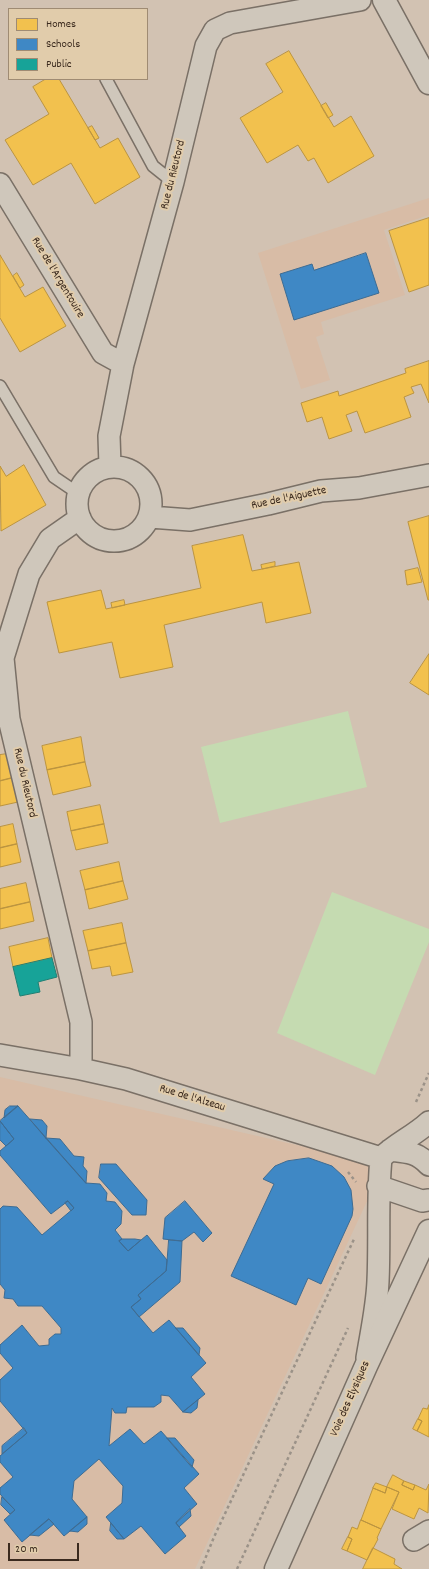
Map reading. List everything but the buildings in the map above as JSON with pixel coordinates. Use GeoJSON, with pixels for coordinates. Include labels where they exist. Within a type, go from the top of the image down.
{"type":"FeatureCollection","features":[{"type":"Feature","properties":{"kind":"street","name":"Rue du Rieutord"},"geometry":{"type":"LineString","coordinates":[[110,466],[109,436],[123,364],[173,182],[206,46],[215,30],[230,22],[360,0]]}},
{"type":"Feature","properties":{"kind":"street"},"geometry":{"type":"LineString","coordinates":[[384,0],[429,83]]}},
{"type":"Feature","properties":{"kind":"street","name":"Rue de l'Argentouire"},"geometry":{"type":"LineString","coordinates":[[0,184],[103,353],[123,364]]}},
{"type":"Feature","properties":{"kind":"street"},"geometry":{"type":"LineString","coordinates":[[110,466],[129,469],[145,482],[152,500],[150,517],[138,533],[122,541],[103,540],[89,532],[80,518],[77,505],[83,482],[96,471],[110,466]]}},
{"type":"Feature","properties":{"kind":"street","name":"Rue de l'Aiguette"},"geometry":{"type":"LineString","coordinates":[[150,517],[190,520],[268,504],[321,490],[359,488],[429,475]]}},
{"type":"Feature","properties":{"kind":"street","name":"Rue du Rieutord"},"geometry":{"type":"LineString","coordinates":[[80,518],[50,539],[29,574],[5,633],[3,658],[9,719],[81,1022],[81,1069]]}},
{"type":"Feature","properties":{"kind":"street","name":"Rue de l'Alzeau"},"geometry":{"type":"LineString","coordinates":[[0,1055],[81,1069],[126,1079],[352,1149],[385,1154],[407,1152],[420,1156],[429,1165]]}},
{"type":"Feature","properties":{"kind":"street"},"geometry":{"type":"LineString","coordinates":[[368,1186],[385,1154],[415,1135],[429,1122]]}},
{"type":"Feature","properties":{"kind":"street"},"geometry":{"type":"LineString","coordinates":[[368,1186],[422,1201],[429,1200]]}},
{"type":"Feature","properties":{"kind":"street"},"geometry":{"type":"LineString","coordinates":[[366,1366],[378,1284],[380,1212],[368,1186]]}},
{"type":"Feature","properties":{"kind":"street","name":"Voie des Elysiques"},"geometry":{"type":"LineString","coordinates":[[276,1569],[366,1366],[429,1231]]}},
{"type":"Feature","properties":{"kind":"lane"},"geometry":{"type":"LineString","coordinates":[[107,80],[153,166],[173,182]]}},
{"type":"Feature","properties":{"kind":"lane"},"geometry":{"type":"LineString","coordinates":[[0,386],[54,477],[79,494]]}},
{"type":"Feature","properties":{"kind":"path"},"geometry":{"type":"LineString","coordinates":[[416,1104],[429,1073]]}},
{"type":"Feature","properties":{"kind":"path"},"geometry":{"type":"LineString","coordinates":[[352,1149],[344,1165],[368,1186]]}},
{"type":"Feature","properties":{"kind":"path"},"geometry":{"type":"LineString","coordinates":[[201,1569],[356,1235]]}},
{"type":"Feature","properties":{"kind":"path"},"geometry":{"type":"LineString","coordinates":[[236,1569],[348,1327]]}},
{"type":"Feature","properties":{"kind":"shaded area"},"geometry":{"type":"Polygon","coordinates":[[[429,198],[429,215],[384,230],[405,295],[321,322],[324,334],[316,337],[330,380],[301,389],[258,253],[429,198]]]}},
{"type":"Feature","properties":{"kind":"shaded area"},"geometry":{"type":"Polygon","coordinates":[[[0,1077],[384,1165],[195,1569],[0,1569],[0,1077]]]}},
{"type":"Feature","properties":{"kind":"green space"},"geometry":{"type":"Polygon","coordinates":[[[348,711],[367,787],[220,823],[201,747],[348,711]]]}},
{"type":"Feature","properties":{"kind":"green space"},"geometry":{"type":"Polygon","coordinates":[[[332,892],[429,929],[429,942],[375,1075],[277,1033],[332,892]]]}}]}
